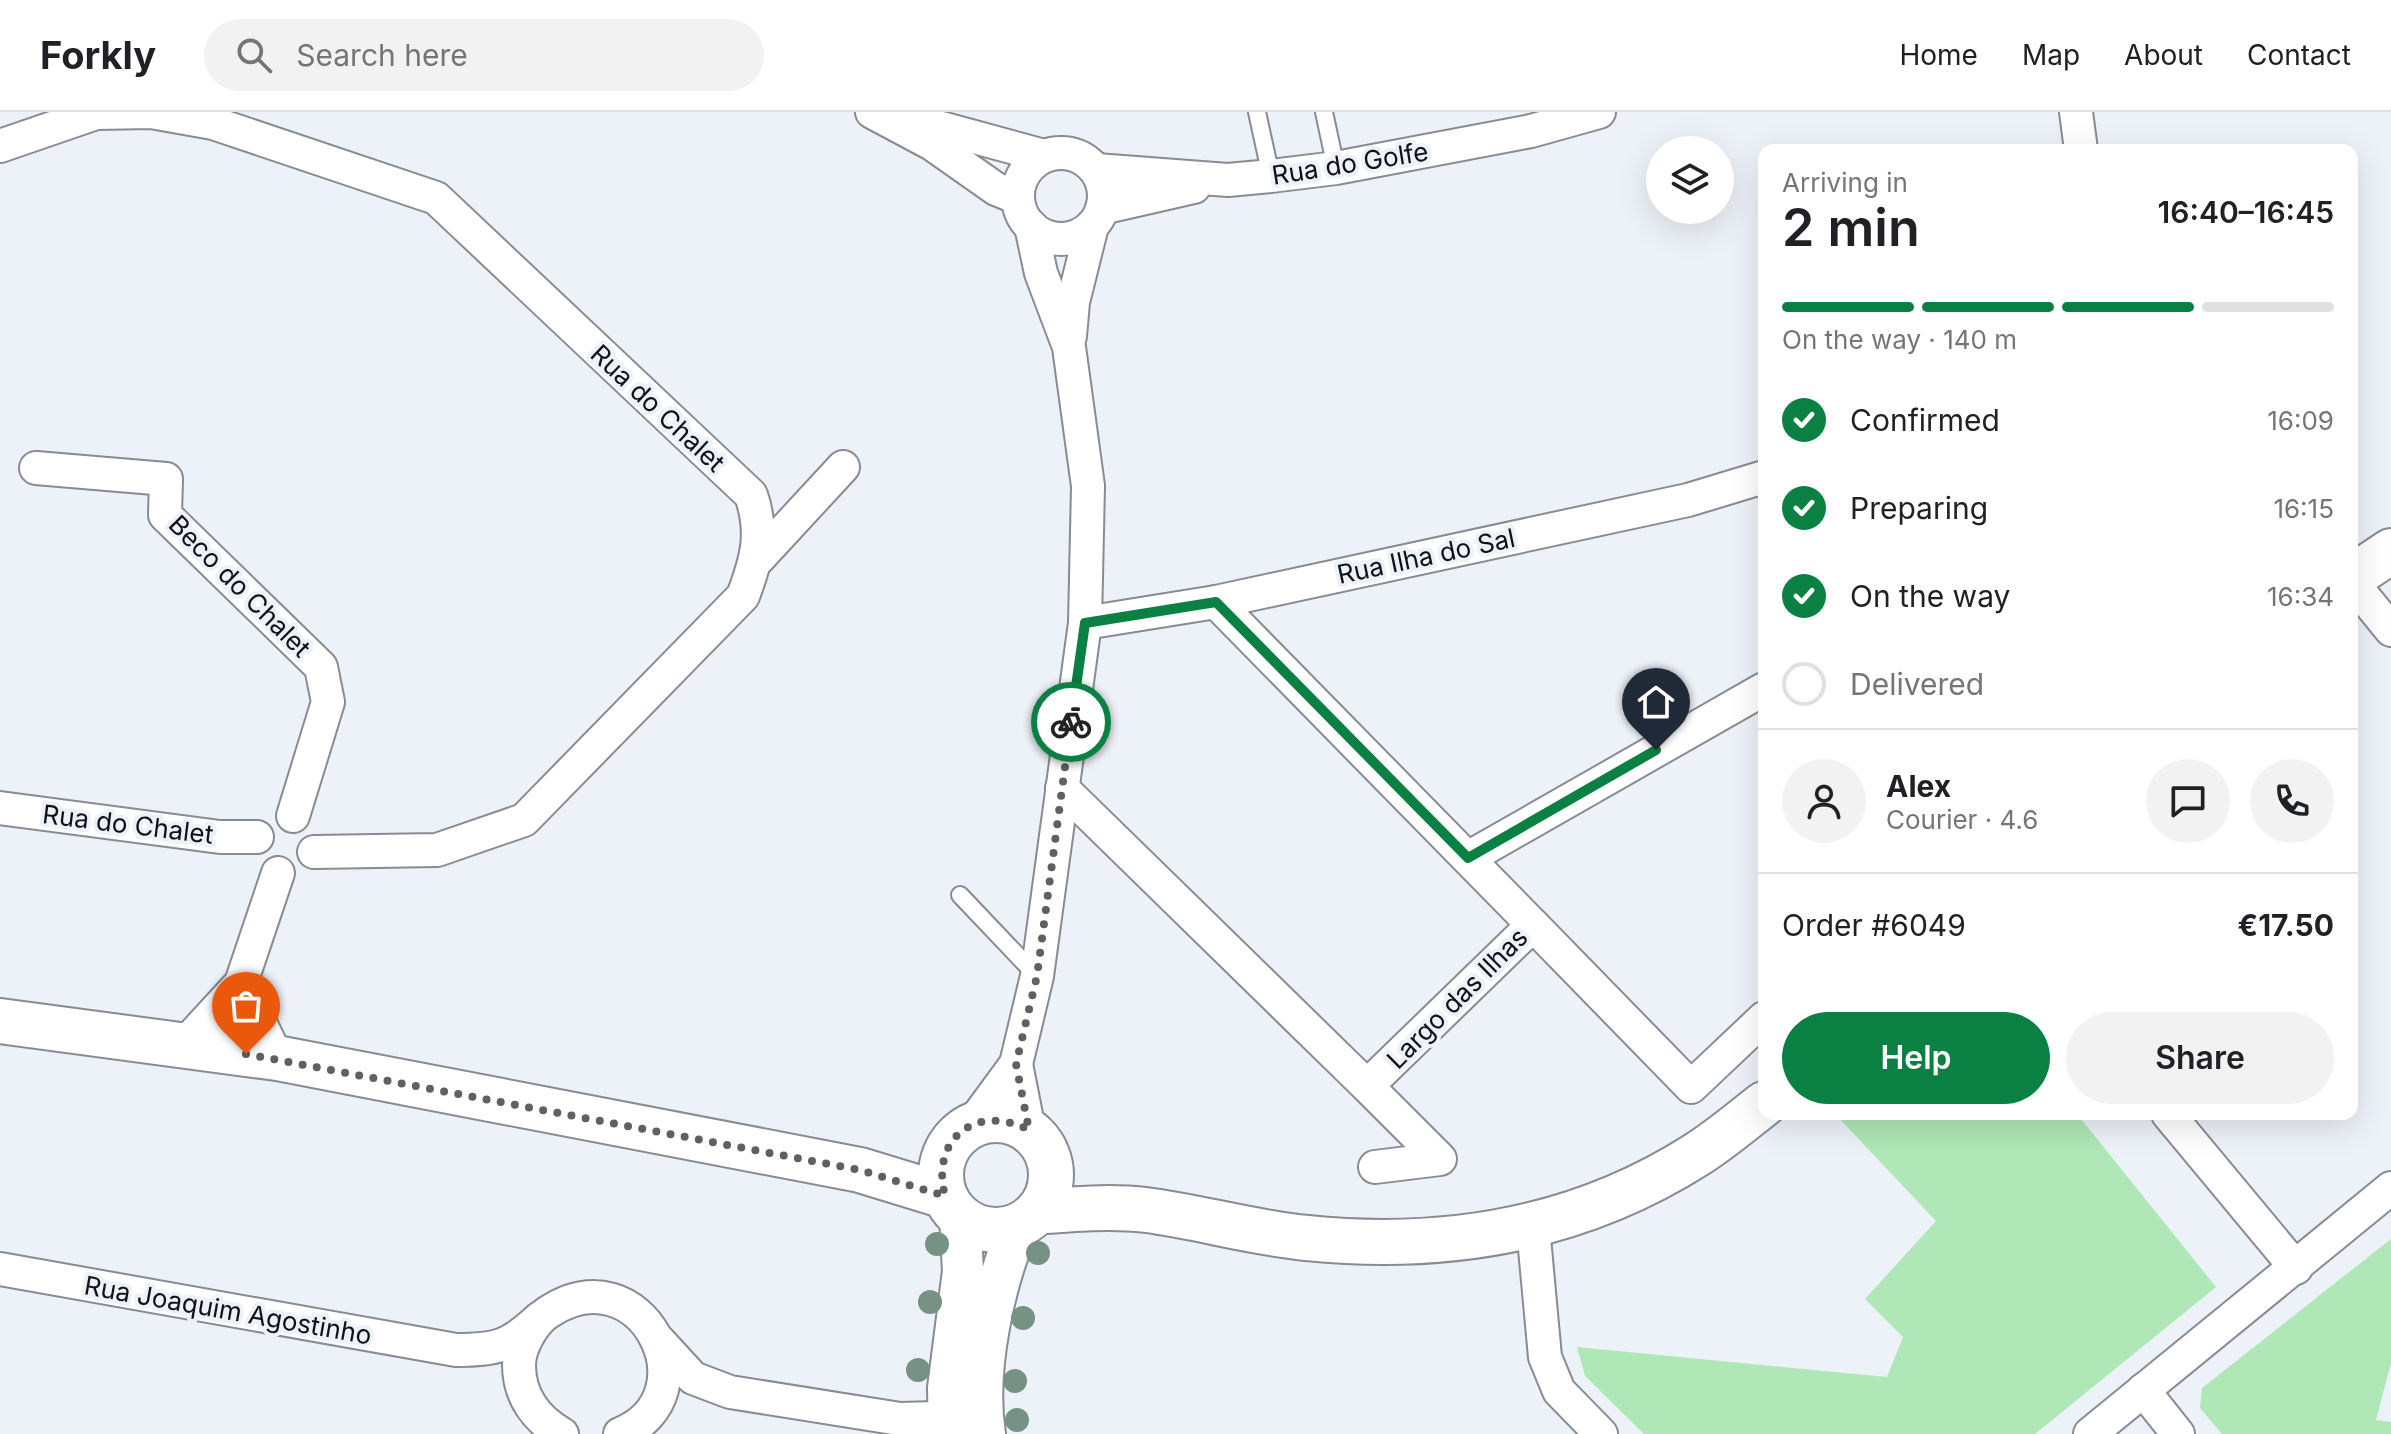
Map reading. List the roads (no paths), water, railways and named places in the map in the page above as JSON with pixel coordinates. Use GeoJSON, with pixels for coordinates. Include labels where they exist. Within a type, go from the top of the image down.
{"type":"FeatureCollection","features":[{"type":"Feature","properties":{"kind":"main road"},"geometry":{"type":"LineString","coordinates":[[2358,575],[2391,551]]}},
{"type":"Feature","properties":{"kind":"main road"},"geometry":{"type":"LineString","coordinates":[[0,1021],[277,1058],[860,1170],[952,1207],[988,1230],[1028,1219],[1144,1210]]}},
{"type":"Feature","properties":{"kind":"main road"},"geometry":{"type":"LineString","coordinates":[[860,1170],[1002,1119],[1039,1144],[1084,1185],[1144,1210],[1306,1238],[1406,1244],[1483,1237],[1533,1227],[1629,1190],[1696,1155],[1758,1108]]}},
{"type":"Feature","properties":{"kind":"main road"},"geometry":{"type":"LineString","coordinates":[[952,1207],[941,1170],[960,1135]]}},
{"type":"Feature","properties":{"kind":"main road"},"geometry":{"type":"LineString","coordinates":[[1028,1219],[1047,1196],[1052,1178],[1039,1144]]}},
{"type":"Feature","properties":{"kind":"street","name":"Rua do Chalet"},"geometry":{"type":"LineString","coordinates":[[0,146],[96,113],[151,112],[213,123],[436,198],[751,495],[760,523],[758,559],[743,596],[524,820],[437,850],[314,852]]}},
{"type":"Feature","properties":{"kind":"street"},"geometry":{"type":"LineString","coordinates":[[872,112],[932,144],[1024,212],[1055,239],[1068,238],[1097,217],[1228,180]]}},
{"type":"Feature","properties":{"kind":"street","name":"Rua do Golfe"},"geometry":{"type":"LineString","coordinates":[[884,112],[1044,156],[1072,154],[1096,170],[1228,180],[1336,168],[1531,131],[1599,112]]}},
{"type":"Feature","properties":{"kind":"street"},"geometry":{"type":"LineString","coordinates":[[1044,156],[1025,173],[1024,212],[1041,273],[1069,347]]}},
{"type":"Feature","properties":{"kind":"street"},"geometry":{"type":"LineString","coordinates":[[960,1135],[1016,1064],[1037,976],[1085,623],[1088,486],[1069,347],[1073,302],[1104,195],[1096,170]]}},
{"type":"Feature","properties":{"kind":"street"},"geometry":{"type":"LineString","coordinates":[[758,559],[843,467]]}},
{"type":"Feature","properties":{"kind":"street","name":"Beco do Chalet"},"geometry":{"type":"LineString","coordinates":[[36,468],[166,479],[165,515],[321,667],[328,702],[293,816]]}},
{"type":"Feature","properties":{"kind":"street","name":"Rua Ilha do Sal"},"geometry":{"type":"LineString","coordinates":[[1085,623],[1216,602],[1688,500],[1758,479]]}},
{"type":"Feature","properties":{"kind":"street"},"geometry":{"type":"LineString","coordinates":[[2358,587],[2391,630]]}},
{"type":"Feature","properties":{"kind":"street","name":"Largo das Ilhas"},"geometry":{"type":"LineString","coordinates":[[1216,602],[1533,925],[1367,1086]]}},
{"type":"Feature","properties":{"kind":"street"},"geometry":{"type":"LineString","coordinates":[[1468,858],[1758,692]]}},
{"type":"Feature","properties":{"kind":"street","name":"Largo das Ilhas"},"geometry":{"type":"LineString","coordinates":[[1062,788],[1440,1159],[1375,1167]]}},
{"type":"Feature","properties":{"kind":"street","name":"Rua do Chalet"},"geometry":{"type":"LineString","coordinates":[[0,808],[220,837],[257,837]]}},
{"type":"Feature","properties":{"kind":"street"},"geometry":{"type":"LineString","coordinates":[[293,816],[311,830],[314,852],[300,870],[278,873],[260,859],[257,837],[271,820],[293,816]]}},
{"type":"Feature","properties":{"kind":"street"},"geometry":{"type":"LineString","coordinates":[[182,1047],[241,983],[278,873]]}},
{"type":"Feature","properties":{"kind":"street"},"geometry":{"type":"LineString","coordinates":[[1533,925],[1691,1087],[1758,1024]]}},
{"type":"Feature","properties":{"kind":"street"},"geometry":{"type":"LineString","coordinates":[[241,983],[277,1058]]}},
{"type":"Feature","properties":{"kind":"street"},"geometry":{"type":"LineString","coordinates":[[1016,1064],[1039,1144]]}},
{"type":"Feature","properties":{"kind":"street"},"geometry":{"type":"LineString","coordinates":[[2173,1120],[2296,1268]]}},
{"type":"Feature","properties":{"kind":"street"},"geometry":{"type":"LineString","coordinates":[[2090,1434],[2391,1188]]}},
{"type":"Feature","properties":{"kind":"street"},"geometry":{"type":"LineString","coordinates":[[952,1207],[963,1271],[966,1425]]}},
{"type":"Feature","properties":{"kind":"street"},"geometry":{"type":"LineString","coordinates":[[966,1425],[986,1359],[1002,1265],[1028,1219]]}},
{"type":"Feature","properties":{"kind":"street"},"geometry":{"type":"LineString","coordinates":[[1533,1227],[1545,1357],[1559,1391],[1601,1434]]}},
{"type":"Feature","properties":{"kind":"street","name":"Rua Joaquim Agostinho"},"geometry":{"type":"LineString","coordinates":[[0,1269],[456,1350],[483,1350],[515,1341],[561,1303],[589,1297],[612,1299],[635,1310],[693,1378],[730,1392],[900,1419],[966,1425]]}},
{"type":"Feature","properties":{"kind":"street","name":"Rua Joaquim Agostinho"},"geometry":{"type":"LineString","coordinates":[[540,1318],[531,1329],[520,1360],[522,1390],[546,1424]]}},
{"type":"Feature","properties":{"kind":"street","name":"Rua Joaquim Agostinho"},"geometry":{"type":"LineString","coordinates":[[629,1430],[661,1392],[665,1366],[659,1341]]}},
{"type":"Feature","properties":{"kind":"street","name":"Rua Joaquim Agostinho"},"geometry":{"type":"LineString","coordinates":[[456,1350],[502,1378],[546,1424]]}},
{"type":"Feature","properties":{"kind":"street"},"geometry":{"type":"LineString","coordinates":[[2143,1390],[2178,1434]]}},
{"type":"Feature","properties":{"kind":"street","name":"Rua Joaquim Agostinho"},"geometry":{"type":"LineString","coordinates":[[629,1430],[678,1401],[730,1392]]}},
{"type":"Feature","properties":{"kind":"lane"},"geometry":{"type":"LineString","coordinates":[[1257,112],[1271,176]]}},
{"type":"Feature","properties":{"kind":"lane"},"geometry":{"type":"LineString","coordinates":[[1324,112],[1336,168]]}},
{"type":"Feature","properties":{"kind":"lane"},"geometry":{"type":"LineString","coordinates":[[960,895],[1037,976]]}}]}
